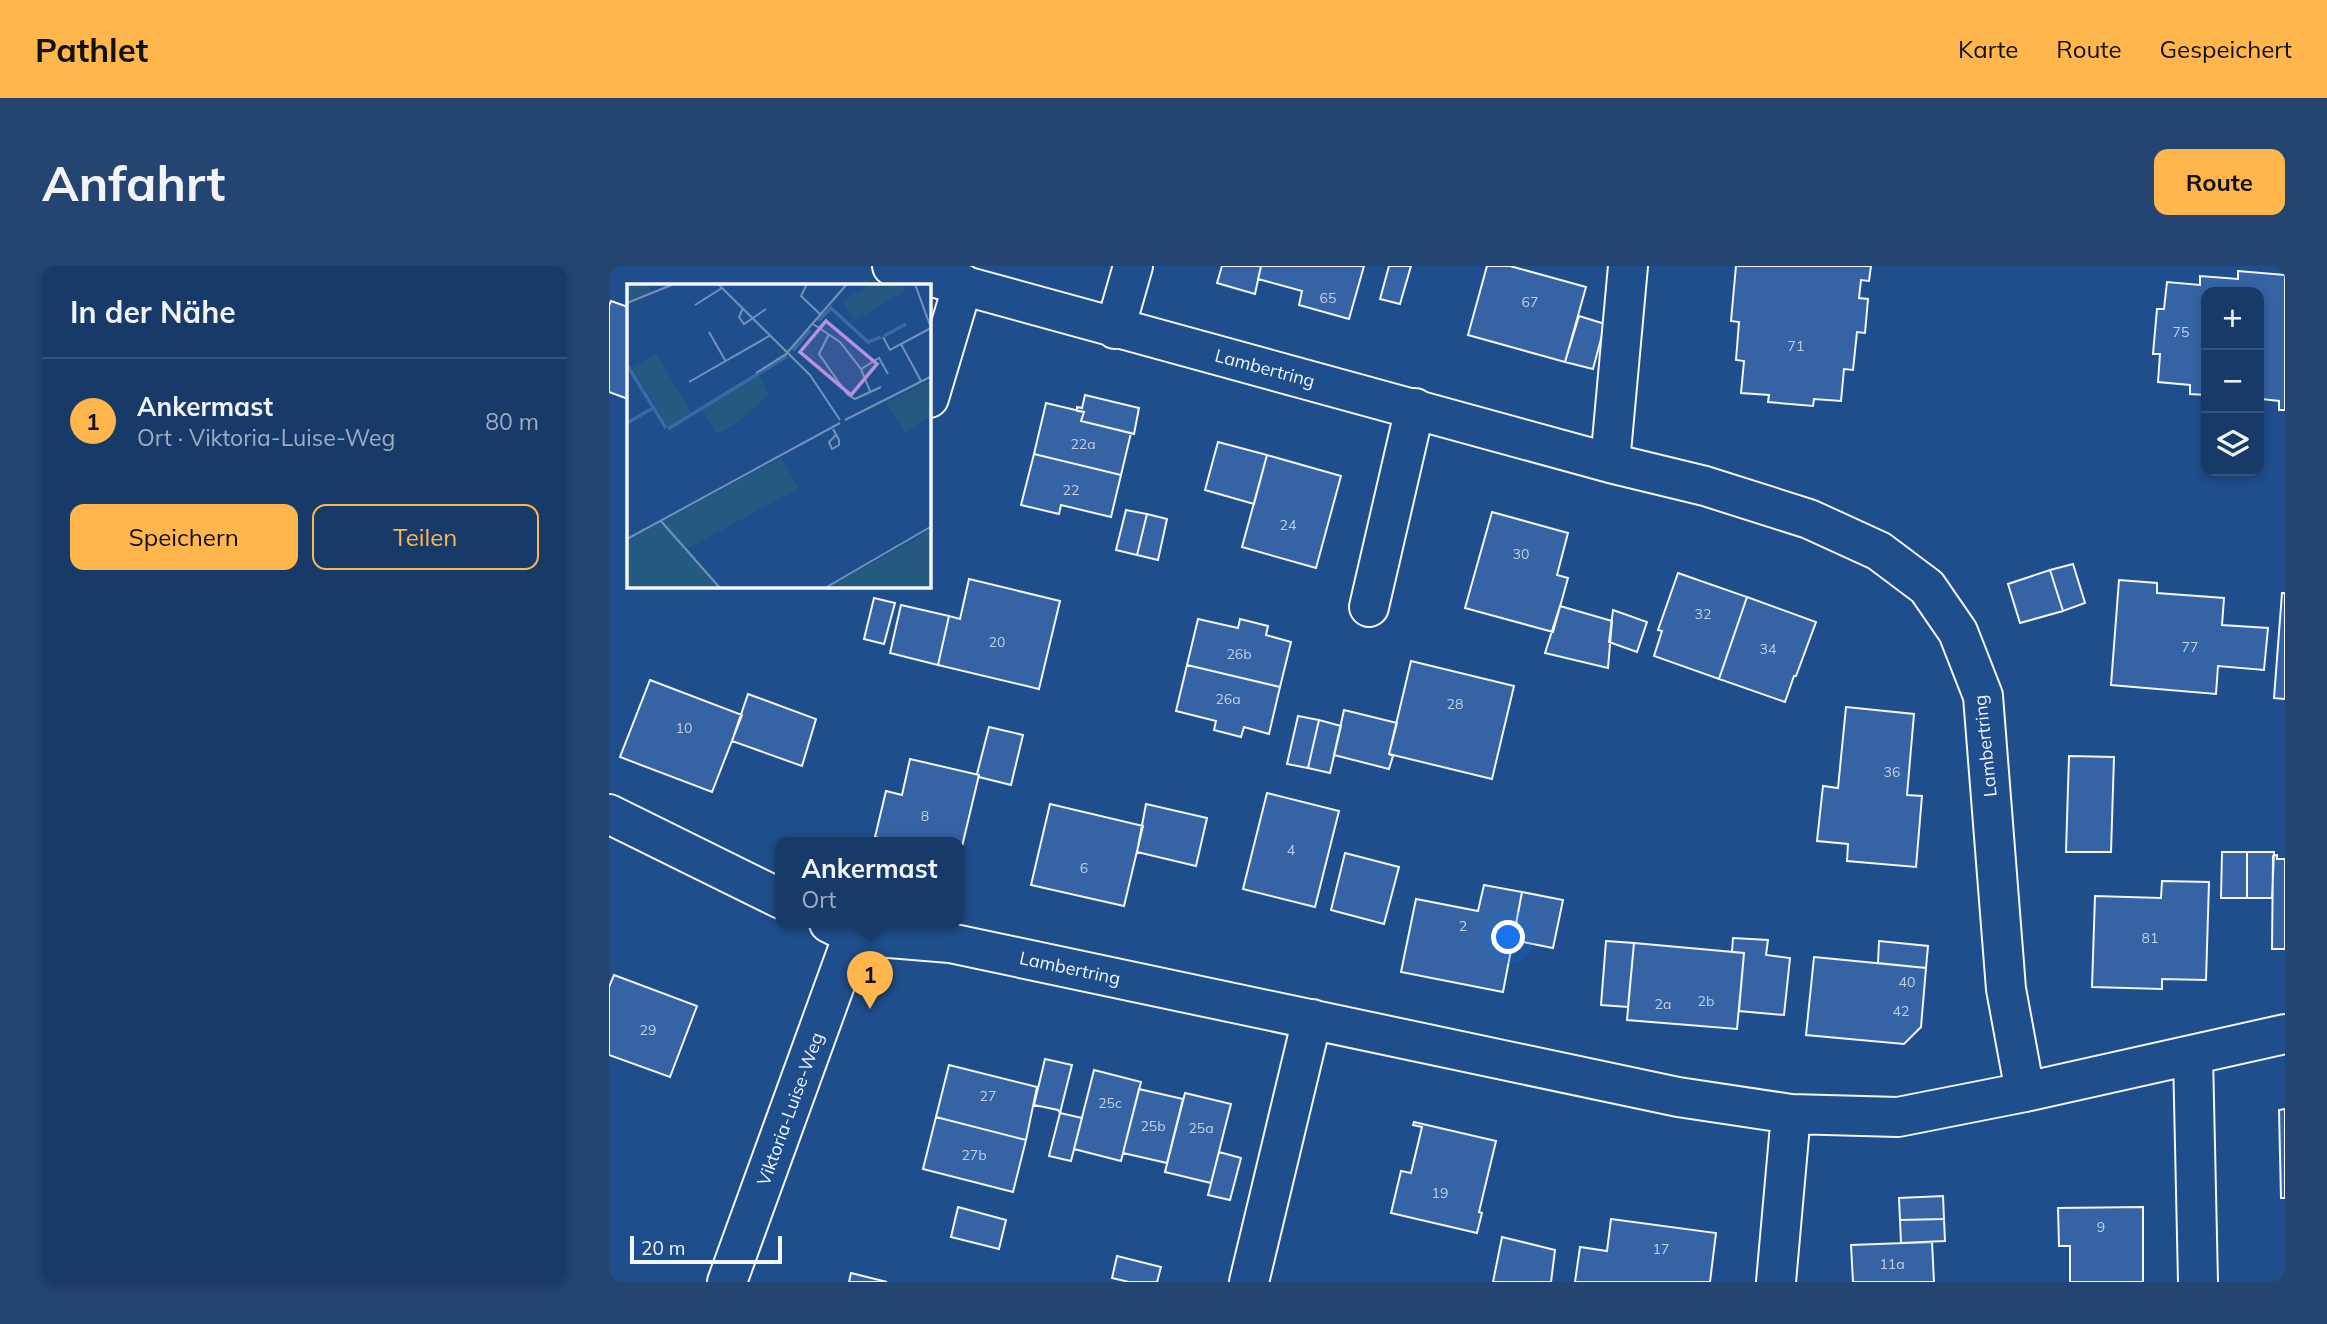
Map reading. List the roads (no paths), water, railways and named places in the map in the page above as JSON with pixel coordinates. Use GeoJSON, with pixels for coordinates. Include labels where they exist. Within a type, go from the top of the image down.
{"type":"FeatureCollection","features":[{"type":"Feature","properties":{"kind":"street","name":"Lambertring"},"geometry":{"type":"LineString","coordinates":[[892,266],[1610,463],[1705,486],[1809,519],[1879,551],[1927,587],[1958,632],[1983,696],[2006,989],[2025,1092]]}},
{"type":"Feature","properties":{"kind":"street"},"geometry":{"type":"LineString","coordinates":[[1115,329],[1133,266]]}},
{"type":"Feature","properties":{"kind":"street"},"geometry":{"type":"LineString","coordinates":[[1610,463],[1628,266]]}},
{"type":"Feature","properties":{"kind":"street"},"geometry":{"type":"LineString","coordinates":[[931,391],[964,284]]}},
{"type":"Feature","properties":{"kind":"street"},"geometry":{"type":"LineString","coordinates":[[1369,607],[1415,408]]}},
{"type":"Feature","properties":{"kind":"street"},"geometry":{"type":"LineString","coordinates":[[609,814],[775,896]]}},
{"type":"Feature","properties":{"kind":"street","name":"Lambertring"},"geometry":{"type":"LineString","coordinates":[[841,929],[950,943],[1678,1097],[1791,1114],[1898,1117],[2025,1092],[2285,1034]]}},
{"type":"Feature","properties":{"kind":"street","name":"Viktoria-Luise-Weg"},"geometry":{"type":"LineString","coordinates":[[727,1282],[841,929]]}},
{"type":"Feature","properties":{"kind":"street"},"geometry":{"type":"LineString","coordinates":[[1249,1282],[1312,1019]]}},
{"type":"Feature","properties":{"kind":"street"},"geometry":{"type":"LineString","coordinates":[[2193,1055],[2198,1282]]}},
{"type":"Feature","properties":{"kind":"street"},"geometry":{"type":"LineString","coordinates":[[1776,1282],[1791,1114]]}},
{"type":"Feature","properties":{"kind":"place","name":"Ankermast"},"geometry":{"type":"Point","coordinates":[870,1009]}}]}
